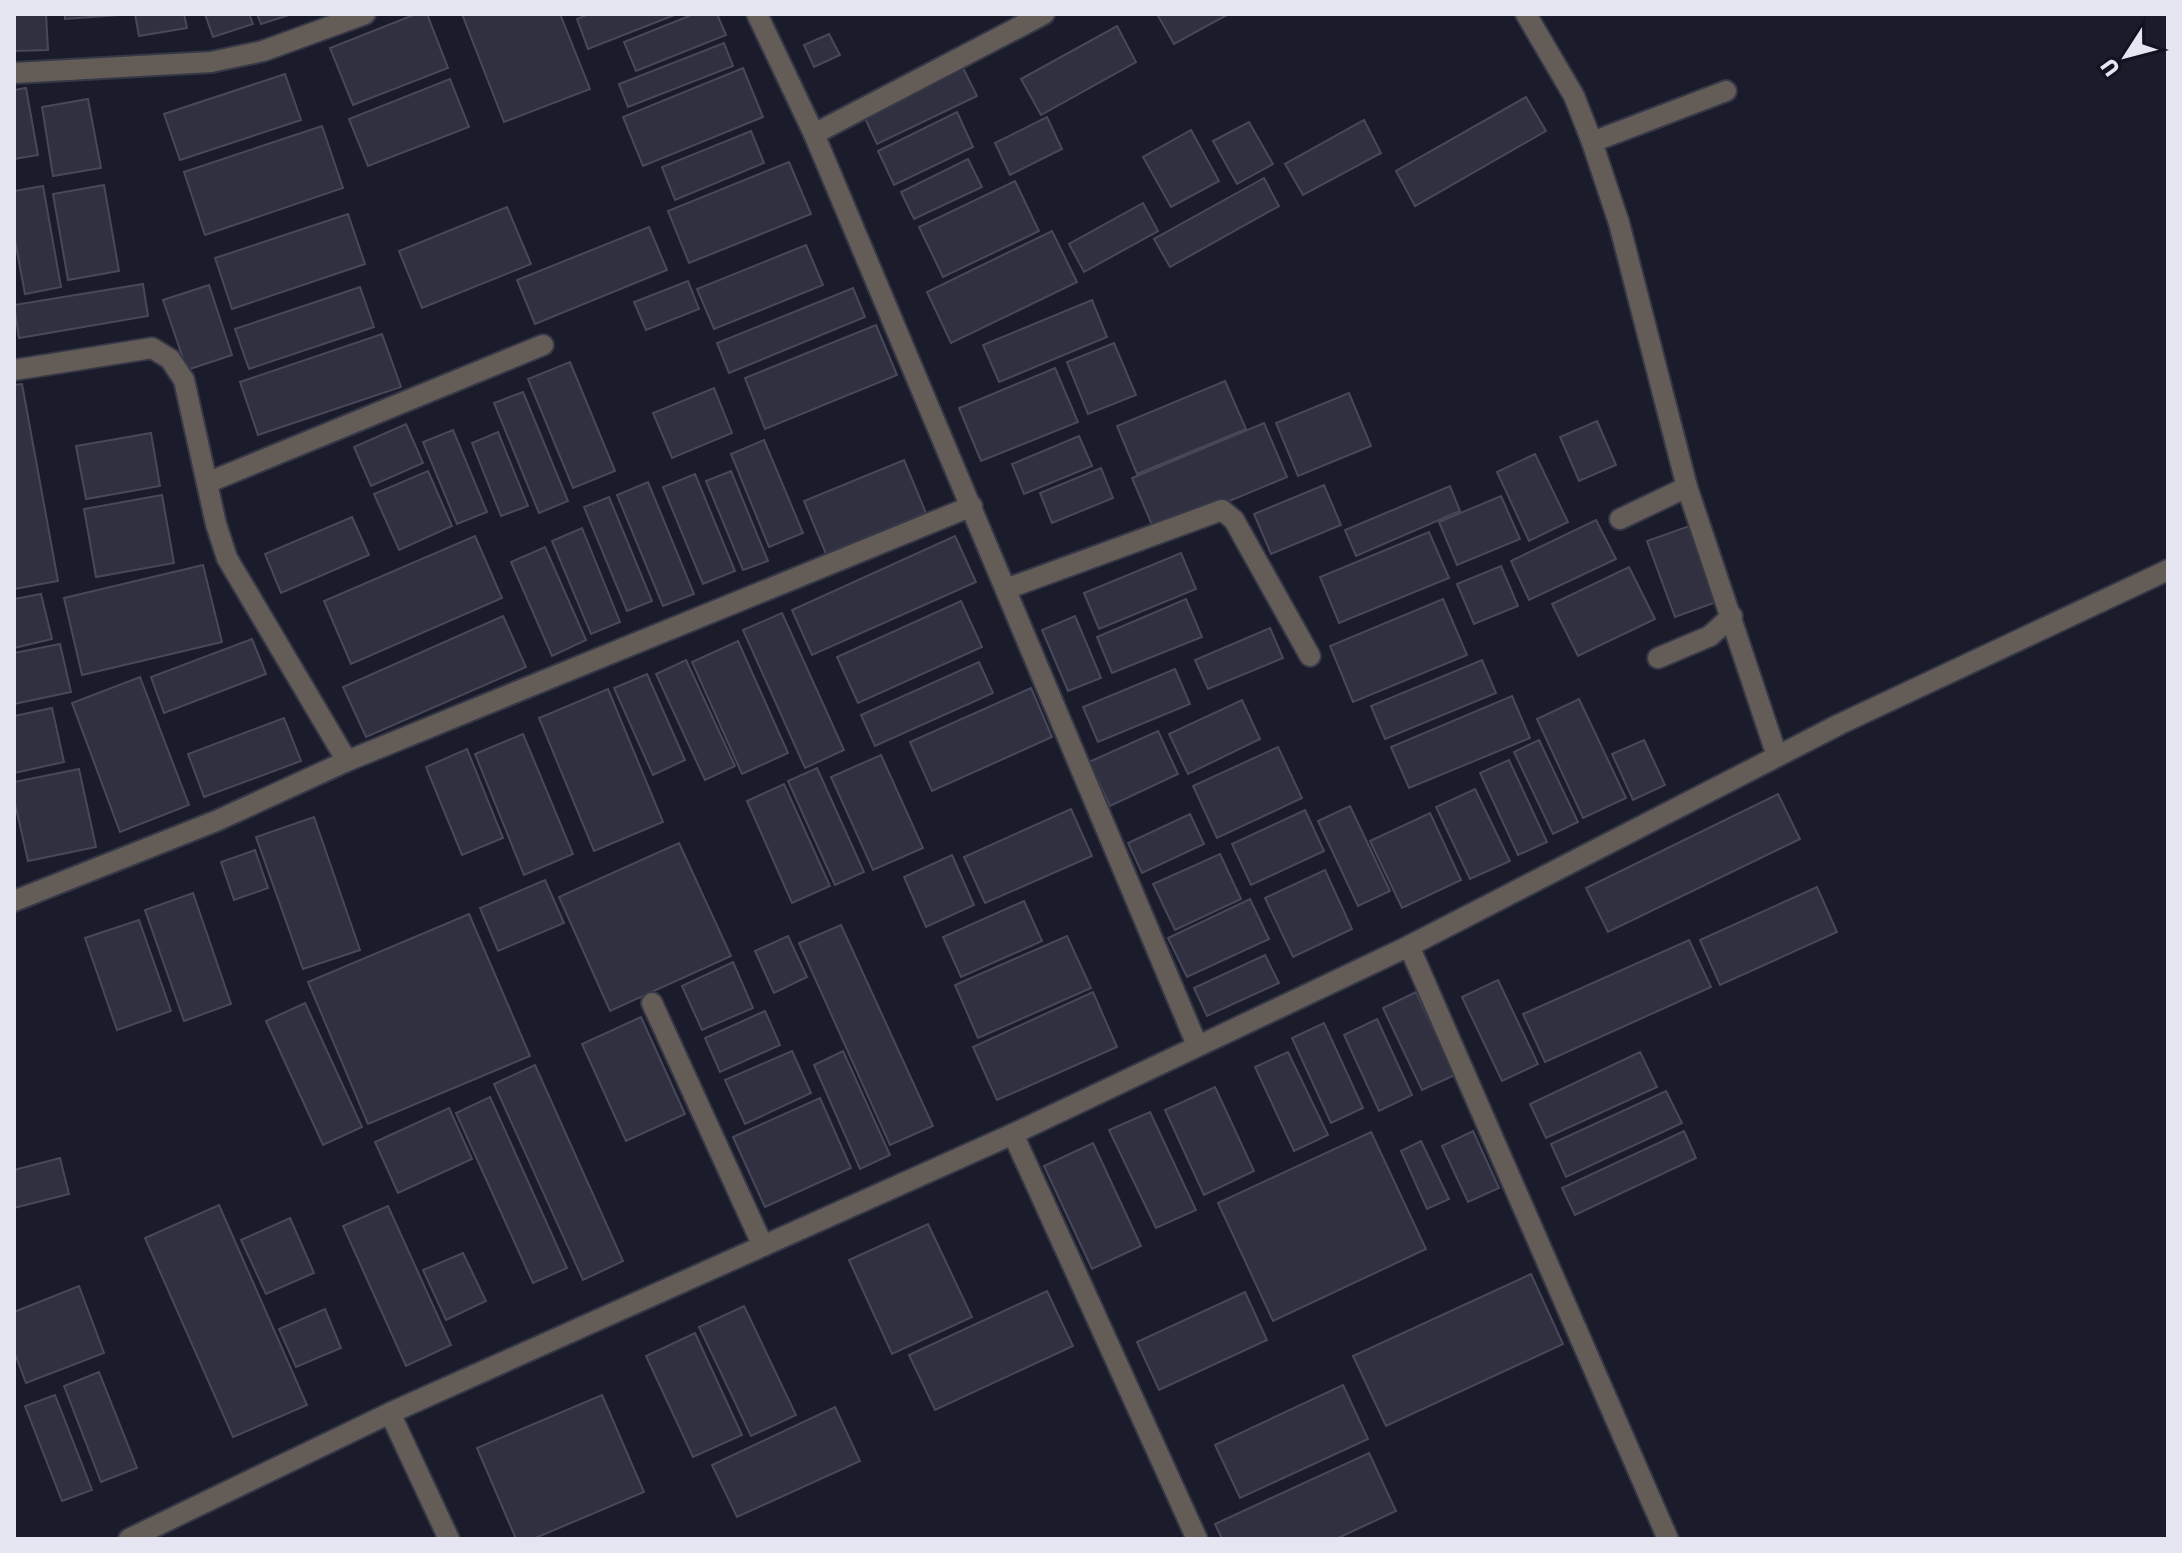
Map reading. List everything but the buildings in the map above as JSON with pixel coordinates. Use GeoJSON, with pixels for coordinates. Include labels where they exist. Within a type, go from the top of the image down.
{"type":"FeatureCollection","features":[{"type":"Feature","properties":{"kind":"street"},"geometry":{"type":"LineString","coordinates":[[14,73],[211,62],[263,51],[365,14]]}},
{"type":"Feature","properties":{"kind":"street"},"geometry":{"type":"LineString","coordinates":[[757,14],[814,134],[1197,1045]]}},
{"type":"Feature","properties":{"kind":"street"},"geometry":{"type":"LineString","coordinates":[[814,134],[1044,14]]}},
{"type":"Feature","properties":{"kind":"street"},"geometry":{"type":"LineString","coordinates":[[1526,14],[1574,96],[1592,142],[1619,223],[1687,487],[1782,754]]}},
{"type":"Feature","properties":{"kind":"street"},"geometry":{"type":"LineString","coordinates":[[1592,142],[1726,91]]}},
{"type":"Feature","properties":{"kind":"street"},"geometry":{"type":"LineString","coordinates":[[209,482],[543,345]]}},
{"type":"Feature","properties":{"kind":"street"},"geometry":{"type":"LineString","coordinates":[[14,370],[152,348],[161,351],[184,380],[216,524],[227,558],[298,673],[347,761]]}},
{"type":"Feature","properties":{"kind":"street"},"geometry":{"type":"LineString","coordinates":[[1620,519],[1687,487]]}},
{"type":"Feature","properties":{"kind":"street"},"geometry":{"type":"LineString","coordinates":[[14,901],[216,821],[347,761],[972,506]]}},
{"type":"Feature","properties":{"kind":"street"},"geometry":{"type":"LineString","coordinates":[[1006,589],[1222,510],[1234,520],[1310,656]]}},
{"type":"Feature","properties":{"kind":"street"},"geometry":{"type":"LineString","coordinates":[[129,1539],[390,1413],[1013,1134],[1409,946],[1840,724],[2168,570]]}},
{"type":"Feature","properties":{"kind":"street"},"geometry":{"type":"LineString","coordinates":[[1658,658],[1710,636],[1732,616]]}},
{"type":"Feature","properties":{"kind":"street"},"geometry":{"type":"LineString","coordinates":[[1409,946],[1668,1539]]}},
{"type":"Feature","properties":{"kind":"street"},"geometry":{"type":"LineString","coordinates":[[652,1003],[763,1246]]}},
{"type":"Feature","properties":{"kind":"street"},"geometry":{"type":"LineString","coordinates":[[1013,1134],[1197,1539]]}},
{"type":"Feature","properties":{"kind":"street"},"geometry":{"type":"LineString","coordinates":[[390,1413],[449,1539]]}}]}
